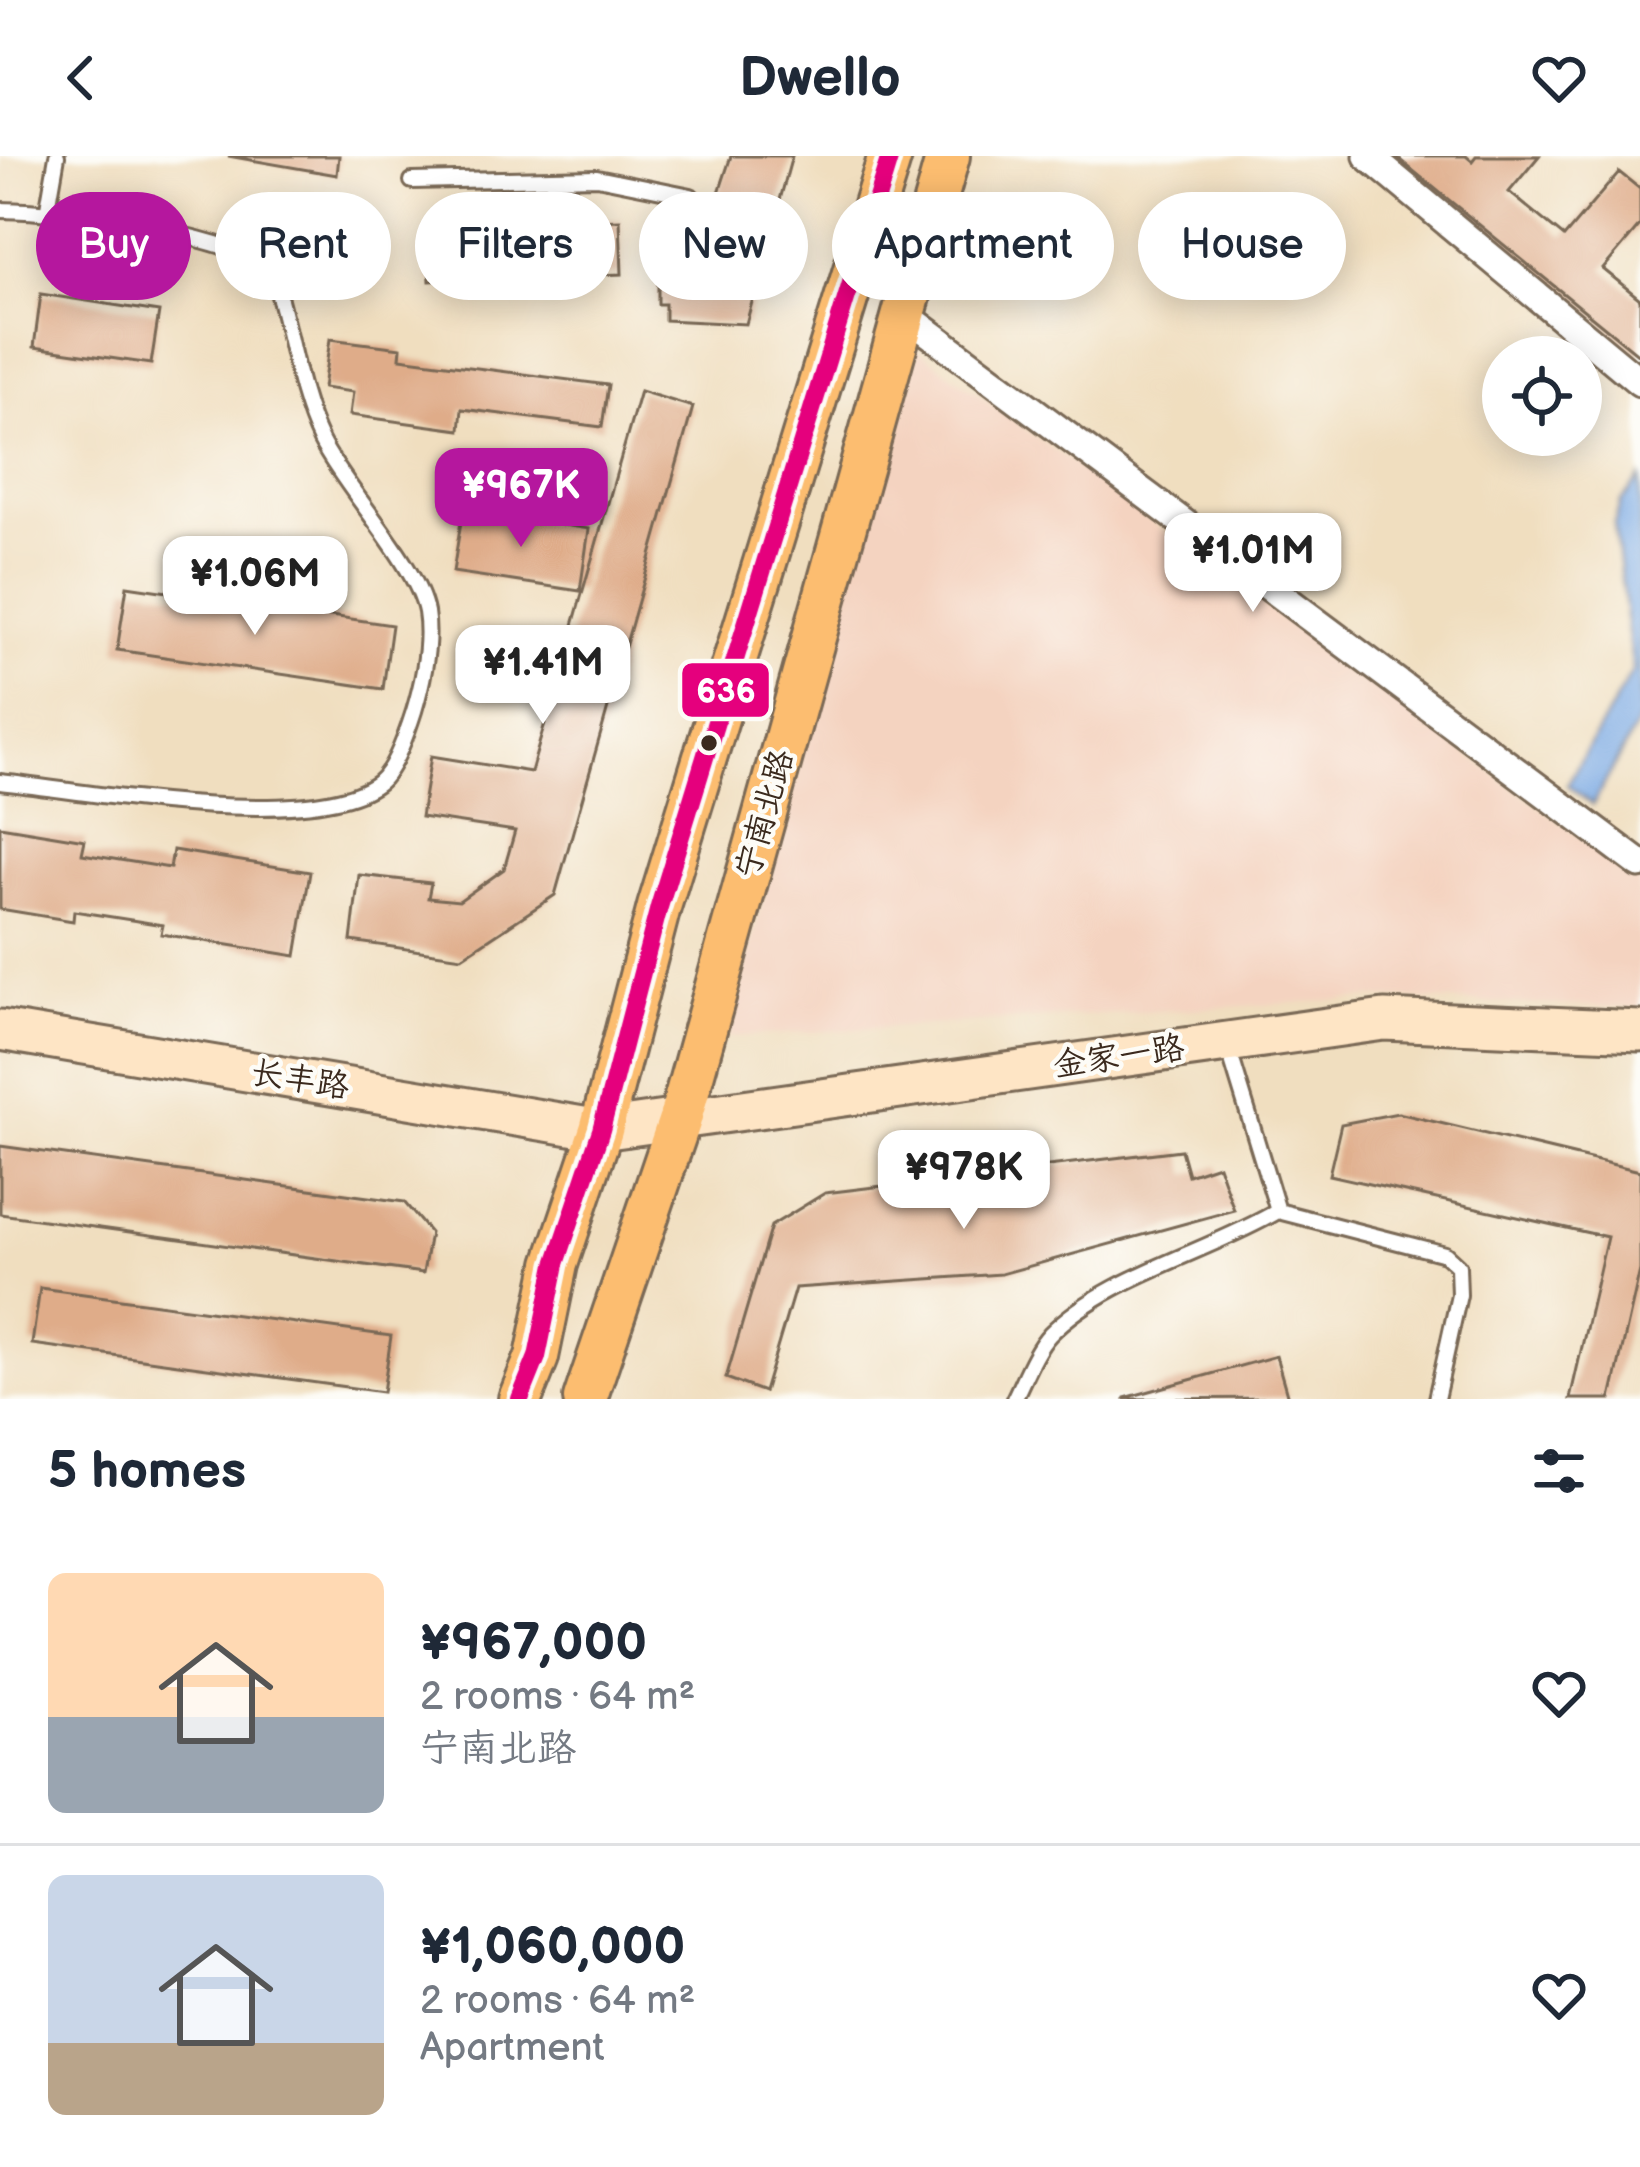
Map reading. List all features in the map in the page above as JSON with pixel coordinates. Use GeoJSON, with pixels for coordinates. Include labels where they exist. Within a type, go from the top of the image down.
{"type":"FeatureCollection","features":[{"type":"Feature","properties":{"kind":"main road"},"geometry":{"type":"LineString","coordinates":[[520,1399],[537,1357],[556,1264],[601,1130],[659,907],[890,156]]}},
{"type":"Feature","properties":{"kind":"main road","name":"宁南北路"},"geometry":{"type":"LineString","coordinates":[[585,1399],[680,1119],[948,156]]}},
{"type":"Feature","properties":{"kind":"street"},"geometry":{"type":"LineString","coordinates":[[1368,156],[1640,382]]}},
{"type":"Feature","properties":{"kind":"street"},"geometry":{"type":"LineString","coordinates":[[904,314],[1640,865]]}},
{"type":"Feature","properties":{"kind":"street","name":"金家一路"},"geometry":{"type":"LineString","coordinates":[[601,1130],[1384,1020],[1640,1031]]}},
{"type":"Feature","properties":{"kind":"street","name":"长丰路"},"geometry":{"type":"LineString","coordinates":[[0,1030],[601,1130]]}},
{"type":"Feature","properties":{"kind":"lane"},"geometry":{"type":"LineString","coordinates":[[51,192],[57,156]]}},
{"type":"Feature","properties":{"kind":"lane"},"geometry":{"type":"LineString","coordinates":[[597,177],[598,156]]}},
{"type":"Feature","properties":{"kind":"lane"},"geometry":{"type":"LineString","coordinates":[[412,181],[597,177],[671,192]]}},
{"type":"Feature","properties":{"kind":"lane"},"geometry":{"type":"LineString","coordinates":[[0,210],[36,213]]}},
{"type":"Feature","properties":{"kind":"lane"},"geometry":{"type":"LineString","coordinates":[[0,782],[204,805],[302,806],[348,798],[381,782],[424,680],[426,611],[323,444],[305,404],[288,318],[270,266],[247,253],[191,242]]}},
{"type":"Feature","properties":{"kind":"lane"},"geometry":{"type":"LineString","coordinates":[[1226,1042],[1278,1211]]}},
{"type":"Feature","properties":{"kind":"lane"},"geometry":{"type":"LineString","coordinates":[[1014,1399],[1048,1336],[1107,1291],[1224,1243],[1278,1211],[1445,1254],[1458,1266],[1459,1295],[1436,1399]]}},
{"type":"Feature","properties":{"kind":"shaded area"},"geometry":{"type":"Polygon","coordinates":[[[909,343],[1640,881],[1640,1008],[1374,998],[727,1037],[909,343]]]}},
{"type":"Feature","properties":{"kind":"water"},"geometry":{"type":"Polygon","coordinates":[[[1640,478],[1640,718],[1593,805],[1567,785],[1633,670],[1614,524],[1621,502],[1640,478]]]}},
{"type":"Feature","properties":{"kind":"building"},"geometry":{"type":"Polygon","coordinates":[[[228,156],[339,156],[337,175],[228,156]]]}},
{"type":"Feature","properties":{"kind":"building"},"geometry":{"type":"Polygon","coordinates":[[[731,156],[792,156],[782,192],[719,192],[731,156]]]}},
{"type":"Feature","properties":{"kind":"building"},"geometry":{"type":"Polygon","coordinates":[[[1395,156],[1466,156],[1472,161],[1476,156],[1539,156],[1509,192],[1564,237],[1619,172],[1640,189],[1640,225],[1603,269],[1640,299],[1640,356],[1395,156]]]}},
{"type":"Feature","properties":{"kind":"building"},"geometry":{"type":"Polygon","coordinates":[[[615,220],[620,220],[622,274],[615,274],[615,220]]]}},
{"type":"Feature","properties":{"kind":"building"},"geometry":{"type":"Polygon","coordinates":[[[40,300],[80,300],[159,312],[151,364],[34,347],[40,300]]]}},
{"type":"Feature","properties":{"kind":"building"},"geometry":{"type":"Polygon","coordinates":[[[658,300],[753,300],[746,324],[665,320],[665,304],[658,300]]]}},
{"type":"Feature","properties":{"kind":"building"},"geometry":{"type":"Polygon","coordinates":[[[330,339],[401,348],[400,358],[608,385],[602,427],[462,409],[460,430],[350,415],[353,392],[323,388],[330,339]]]}},
{"type":"Feature","properties":{"kind":"building"},"geometry":{"type":"Polygon","coordinates":[[[640,391],[693,407],[555,895],[462,957],[351,941],[359,875],[431,883],[428,898],[459,901],[504,869],[515,831],[421,817],[431,756],[531,772],[640,391]]]}},
{"type":"Feature","properties":{"kind":"building"},"geometry":{"type":"Polygon","coordinates":[[[463,509],[589,529],[580,591],[453,572],[463,509]]]}},
{"type":"Feature","properties":{"kind":"building"},"geometry":{"type":"Polygon","coordinates":[[[127,586],[392,625],[383,689],[117,650],[127,586]]]}},
{"type":"Feature","properties":{"kind":"building"},"geometry":{"type":"Polygon","coordinates":[[[0,826],[85,840],[82,854],[170,868],[173,850],[310,872],[296,956],[161,934],[163,925],[74,911],[73,921],[0,909],[0,826]]]}},
{"type":"Feature","properties":{"kind":"building"},"geometry":{"type":"Polygon","coordinates":[[[1398,1113],[1640,1171],[1640,1270],[1611,1399],[1570,1399],[1607,1237],[1329,1175],[1341,1124],[1398,1113]]]}},
{"type":"Feature","properties":{"kind":"building"},"geometry":{"type":"Polygon","coordinates":[[[0,1146],[404,1202],[430,1233],[423,1273],[0,1214],[0,1146]]]}},
{"type":"Feature","properties":{"kind":"building"},"geometry":{"type":"Polygon","coordinates":[[[1181,1150],[1188,1175],[1218,1165],[1234,1210],[1001,1274],[795,1288],[764,1392],[726,1378],[771,1226],[825,1193],[1181,1150]]]}},
{"type":"Feature","properties":{"kind":"building"},"geometry":{"type":"Polygon","coordinates":[[[40,1288],[391,1336],[383,1392],[32,1344],[40,1288]]]}},
{"type":"Feature","properties":{"kind":"building"},"geometry":{"type":"Polygon","coordinates":[[[1276,1356],[1288,1398],[1125,1399],[1125,1398],[1276,1356]]]}},
{"type":"Feature","properties":{"kind":"transit line","name":"636"},"geometry":{"type":"LineString","coordinates":[[520,1399],[537,1357],[556,1264],[601,1130],[659,907],[890,156]]}}]}
